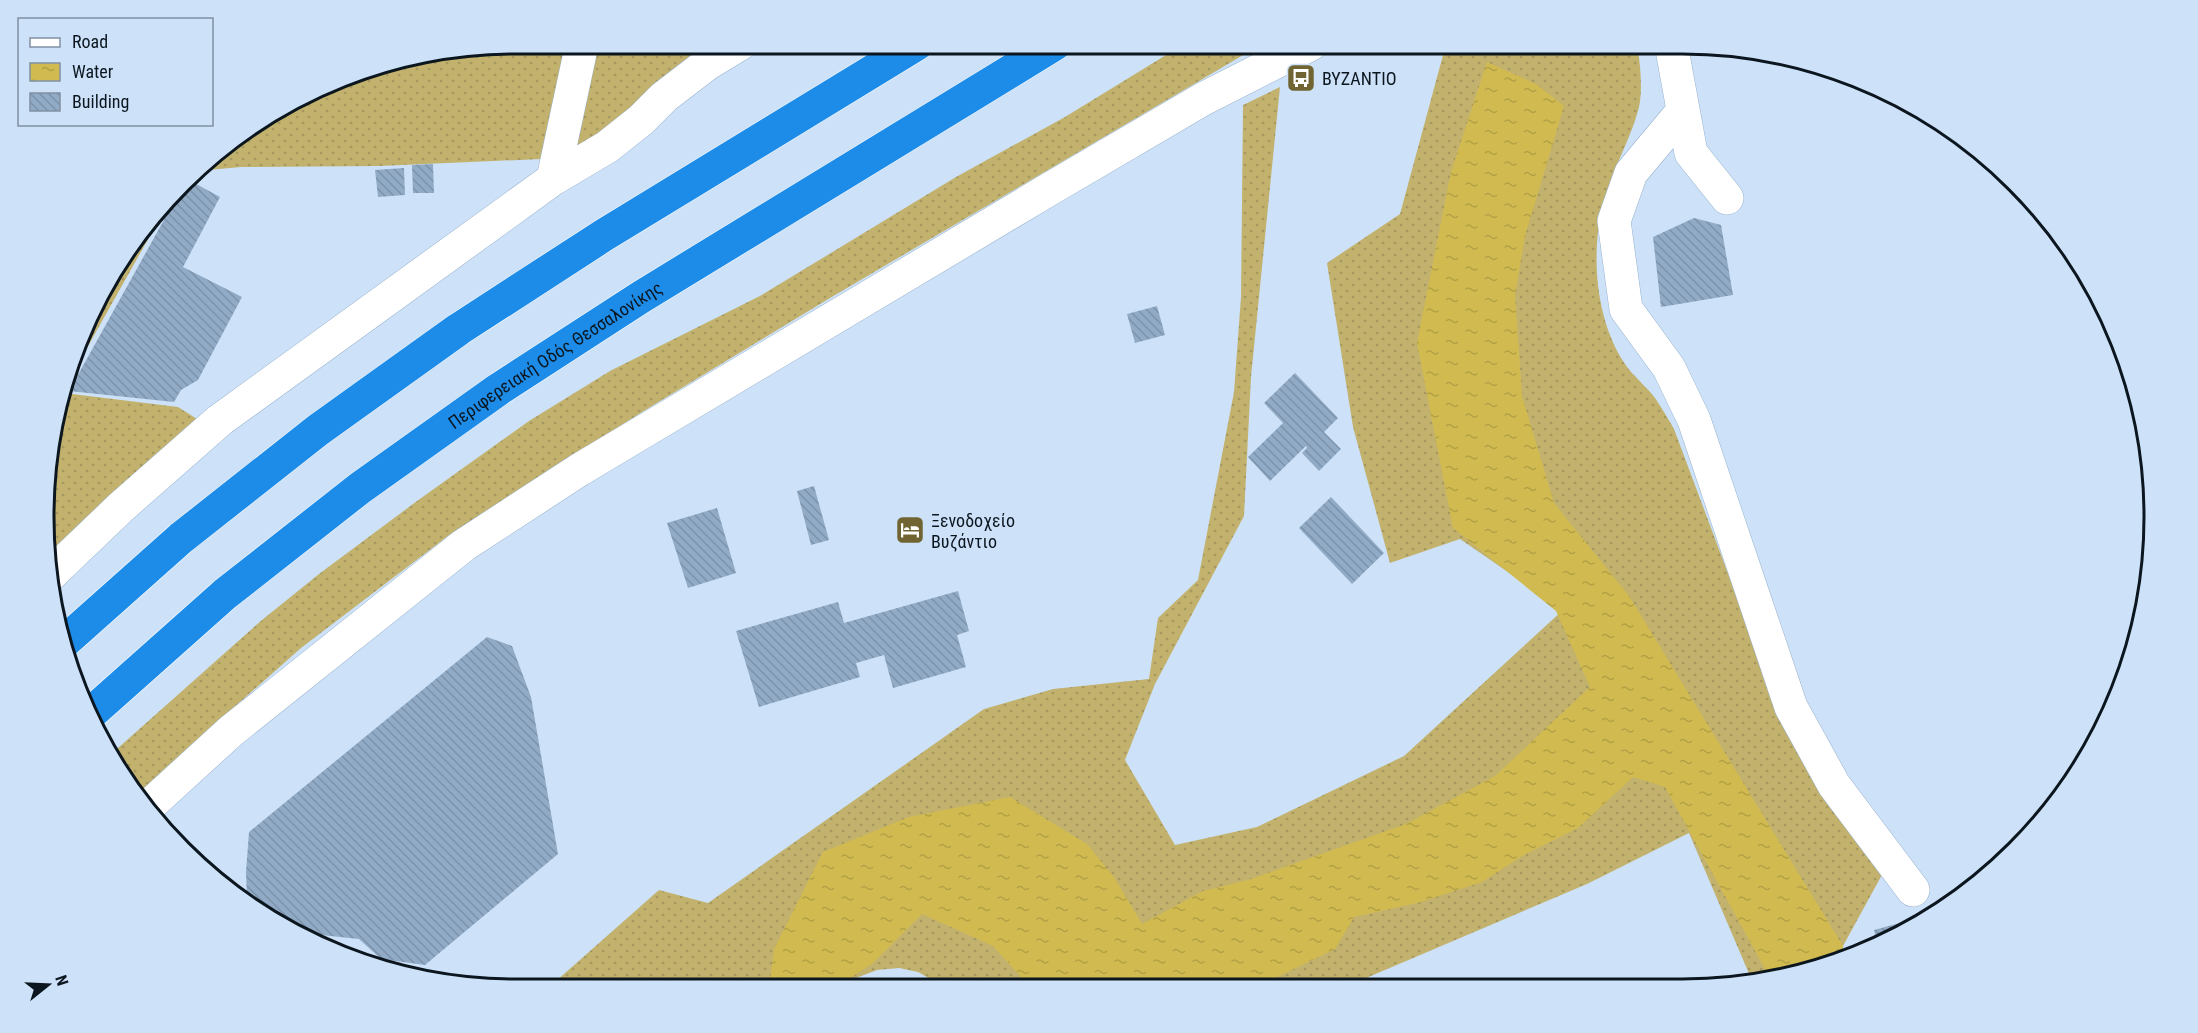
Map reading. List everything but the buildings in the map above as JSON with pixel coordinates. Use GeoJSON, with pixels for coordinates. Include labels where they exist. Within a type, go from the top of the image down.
{"type":"FeatureCollection","features":[{"type":"Feature","properties":{"kind":"highway"},"geometry":{"type":"LineString","coordinates":[[70,637],[181,538],[318,430],[459,329],[604,235],[901,54]]}},
{"type":"Feature","properties":{"kind":"highway","name":"Περιφερειακή Οδός Θεσσαλονίκης"},"geometry":{"type":"LineString","coordinates":[[96,709],[225,594],[360,488],[499,389],[651,291],[1039,54]]}},
{"type":"Feature","properties":{"kind":"street"},"geometry":{"type":"LineString","coordinates":[[553,179],[580,54]]}},
{"type":"Feature","properties":{"kind":"street"},"geometry":{"type":"LineString","coordinates":[[57,568],[120,508],[220,420],[553,179],[607,147],[641,120],[664,97],[724,54]]}},
{"type":"Feature","properties":{"kind":"street"},"geometry":{"type":"LineString","coordinates":[[153,802],[231,731],[464,545],[579,470],[1091,164],[1203,99],[1291,54]]}},
{"type":"Feature","properties":{"kind":"street"},"geometry":{"type":"LineString","coordinates":[[1673,54],[1691,153],[1727,198]]}},
{"type":"Feature","properties":{"kind":"street"},"geometry":{"type":"LineString","coordinates":[[1682,112],[1631,173],[1614,221],[1626,309],[1669,368],[1694,420],[1791,707],[1834,785],[1913,890]]}},
{"type":"Feature","properties":{"kind":"shaded area"},"geometry":{"type":"Polygon","coordinates":[[[707,54],[587,157],[379,166],[241,167],[211,170],[235,150],[285,116],[340,89],[397,70],[426,63],[486,55],[707,54]]]}},
{"type":"Feature","properties":{"kind":"shaded area"},"geometry":{"type":"Polygon","coordinates":[[[1168,54],[1245,54],[830,298],[642,412],[448,536],[301,648],[187,749],[145,791],[132,773],[117,749],[262,620],[319,574],[529,421],[610,371],[760,296],[956,177],[1065,117],[1168,54]]]}},
{"type":"Feature","properties":{"kind":"shaded area"},"geometry":{"type":"Polygon","coordinates":[[[1443,54],[1638,54],[1641,84],[1639,107],[1608,188],[1598,231],[1597,278],[1606,324],[1625,364],[1655,398],[1674,429],[1757,651],[1889,862],[1842,950],[1801,963],[1749,974],[1689,833],[1587,884],[1364,979],[930,979],[918,972],[899,968],[877,970],[854,979],[558,979],[659,890],[708,903],[984,709],[1053,689],[1149,679],[1158,618],[1198,580],[1234,392],[1241,297],[1243,105],[1280,87],[1251,377],[1244,516],[1155,684],[1125,760],[1175,845],[1257,827],[1404,756],[1563,610],[1460,539],[1390,563],[1353,427],[1327,263],[1400,214],[1443,54]]]}},
{"type":"Feature","properties":{"kind":"shaded area"},"geometry":{"type":"Polygon","coordinates":[[[151,233],[85,352],[116,285],[151,233]]]}},
{"type":"Feature","properties":{"kind":"shaded area"},"geometry":{"type":"Polygon","coordinates":[[[71,394],[178,407],[205,424],[55,549],[54,516],[58,456],[71,394]]]}},
{"type":"Feature","properties":{"kind":"water"},"geometry":{"type":"Polygon","coordinates":[[[1487,62],[1536,84],[1564,106],[1525,236],[1515,295],[1522,396],[1554,503],[1629,596],[1843,946],[1842,950],[1766,971],[1665,787],[1633,777],[1578,828],[1522,856],[1482,882],[1417,903],[1354,917],[1335,949],[1273,979],[1023,979],[993,946],[922,914],[873,963],[849,979],[770,979],[774,949],[823,852],[909,817],[1010,797],[1087,844],[1114,877],[1142,924],[1203,891],[1248,880],[1406,824],[1495,776],[1590,687],[1556,611],[1453,528],[1417,343],[1451,172],[1487,62]]]}},
{"type":"Feature","properties":{"kind":"place","name":"ΒΥΖΑΝΤΙΟ"},"geometry":{"type":"Point","coordinates":[1301,78]}},
{"type":"Feature","properties":{"kind":"place","name":"Ξενοδοχείο Βυζάντιο"},"geometry":{"type":"Point","coordinates":[910,530]}}]}
